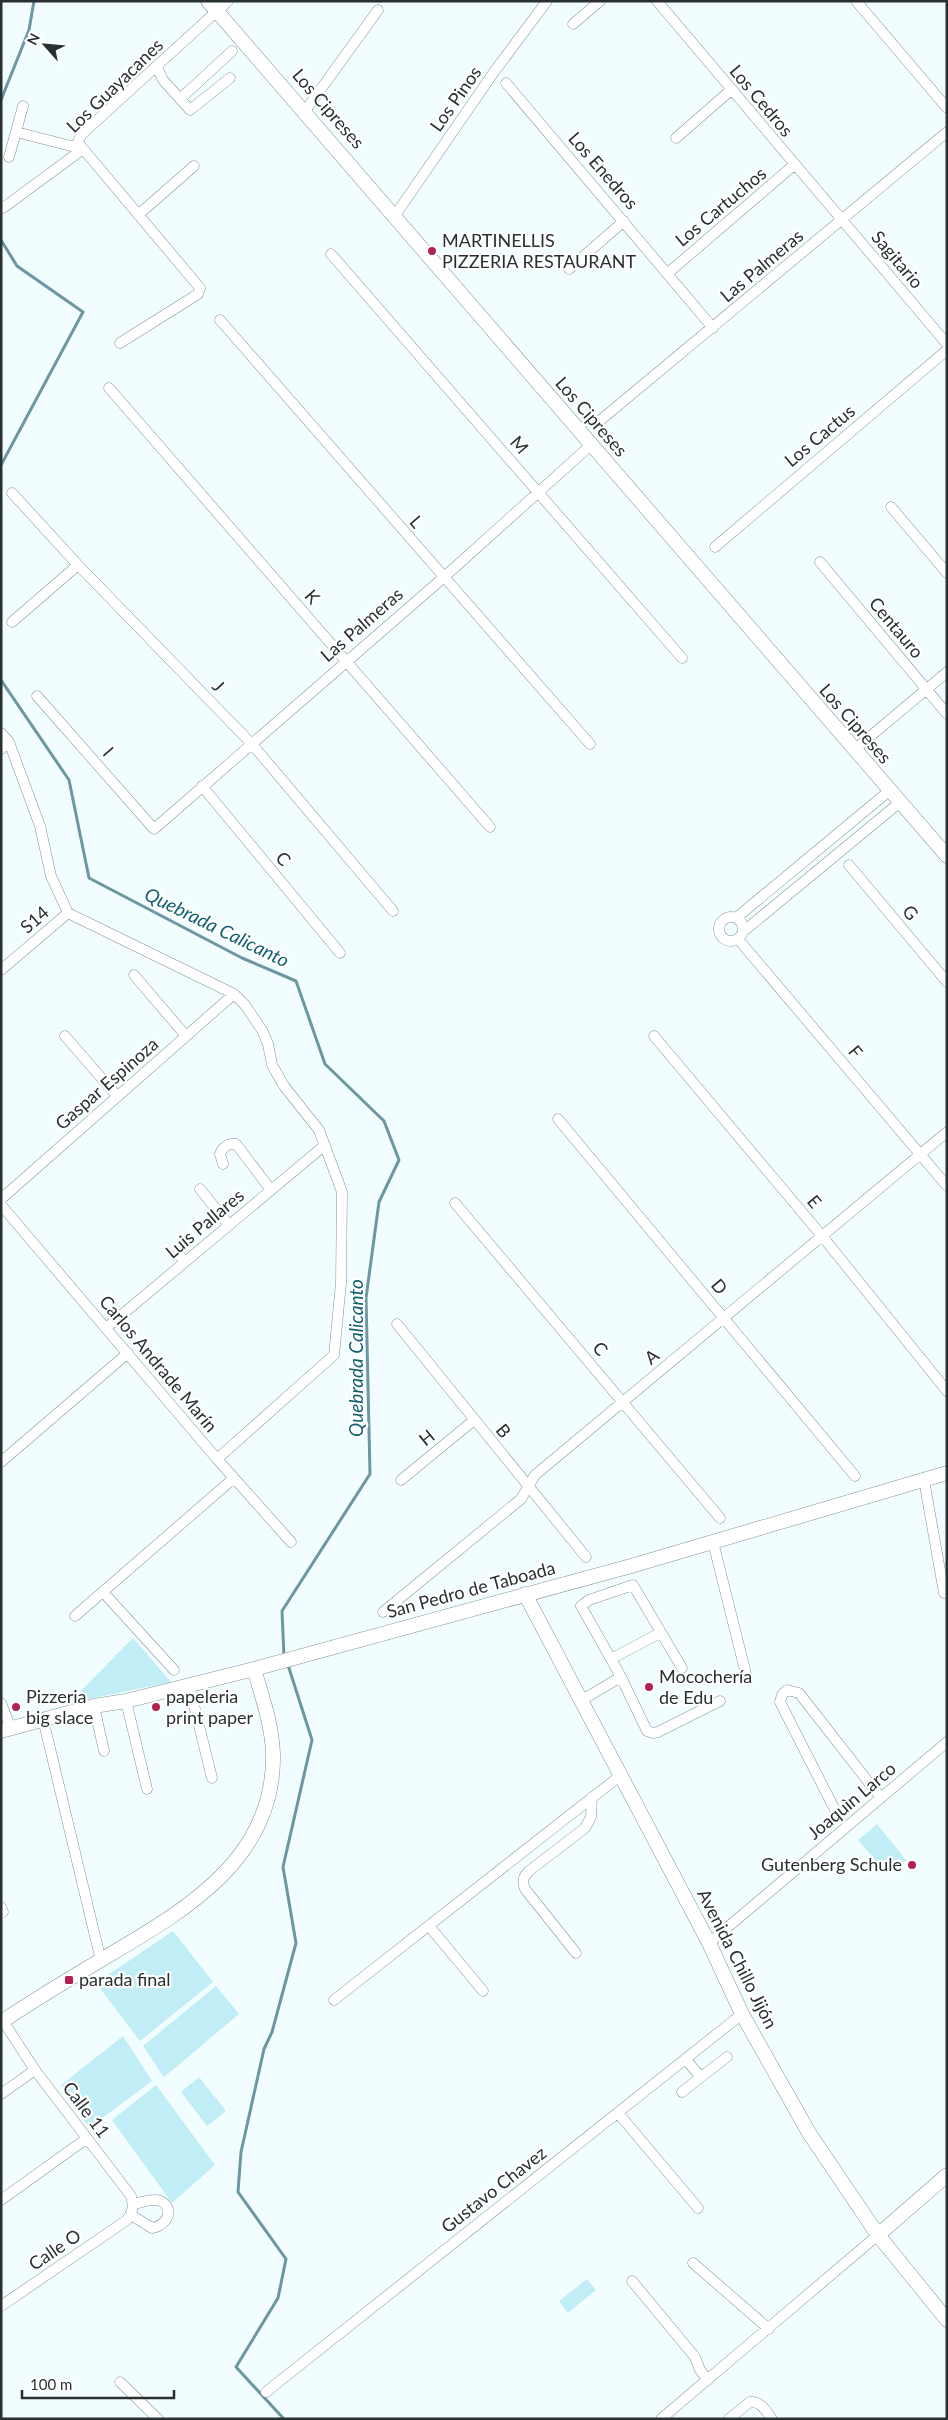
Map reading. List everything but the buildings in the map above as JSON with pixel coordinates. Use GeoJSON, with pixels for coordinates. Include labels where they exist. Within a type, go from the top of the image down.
{"type":"FeatureCollection","features":[{"type":"Feature","properties":{"kind":"street","name":"Los Cipreses"},"geometry":{"type":"LineString","coordinates":[[208,1],[305,111],[394,217],[899,803],[947,856]]}},
{"type":"Feature","properties":{"kind":"street","name":"Los Guayacanes"},"geometry":{"type":"LineString","coordinates":[[120,344],[198,294],[200,290],[79,148],[82,134],[219,12],[228,1]]}},
{"type":"Feature","properties":{"kind":"street","name":"Los Pinos"},"geometry":{"type":"LineString","coordinates":[[394,217],[494,72],[547,1]]}},
{"type":"Feature","properties":{"kind":"street"},"geometry":{"type":"LineString","coordinates":[[573,24],[600,1]]}},
{"type":"Feature","properties":{"kind":"street","name":"Los Cedros"},"geometry":{"type":"LineString","coordinates":[[657,1],[794,166],[842,220]]}},
{"type":"Feature","properties":{"kind":"street"},"geometry":{"type":"LineString","coordinates":[[856,1],[947,108]]}},
{"type":"Feature","properties":{"kind":"street"},"geometry":{"type":"LineString","coordinates":[[305,111],[378,10]]}},
{"type":"Feature","properties":{"kind":"street"},"geometry":{"type":"LineString","coordinates":[[180,98],[232,51]]}},
{"type":"Feature","properties":{"kind":"street"},"geometry":{"type":"LineString","coordinates":[[157,67],[163,80],[188,109],[192,109],[230,78]]}},
{"type":"Feature","properties":{"kind":"street","name":"Los Enedros"},"geometry":{"type":"LineString","coordinates":[[506,83],[668,273],[712,328]]}},
{"type":"Feature","properties":{"kind":"street"},"geometry":{"type":"LineString","coordinates":[[676,138],[731,90]]}},
{"type":"Feature","properties":{"kind":"street"},"geometry":{"type":"LineString","coordinates":[[8,157],[23,106]]}},
{"type":"Feature","properties":{"kind":"street"},"geometry":{"type":"LineString","coordinates":[[16,132],[79,148]]}},
{"type":"Feature","properties":{"kind":"street","name":"Las Palmeras"},"geometry":{"type":"LineString","coordinates":[[597,423],[947,132]]}},
{"type":"Feature","properties":{"kind":"street"},"geometry":{"type":"LineString","coordinates":[[3,208],[79,148]]}},
{"type":"Feature","properties":{"kind":"street"},"geometry":{"type":"LineString","coordinates":[[138,215],[194,166]]}},
{"type":"Feature","properties":{"kind":"street","name":"Los Cartuchos"},"geometry":{"type":"LineString","coordinates":[[668,273],[794,166]]}},
{"type":"Feature","properties":{"kind":"street","name":"Sagitario"},"geometry":{"type":"LineString","coordinates":[[842,220],[947,344]]}},
{"type":"Feature","properties":{"kind":"street"},"geometry":{"type":"LineString","coordinates":[[569,269],[624,221]]}},
{"type":"Feature","properties":{"kind":"street","name":"M"},"geometry":{"type":"LineString","coordinates":[[331,254],[682,658]]}},
{"type":"Feature","properties":{"kind":"street","name":"L"},"geometry":{"type":"LineString","coordinates":[[220,320],[443,578],[590,744]]}},
{"type":"Feature","properties":{"kind":"street","name":"Los Cactus"},"geometry":{"type":"LineString","coordinates":[[715,547],[947,350]]}},
{"type":"Feature","properties":{"kind":"street","name":"K"},"geometry":{"type":"LineString","coordinates":[[109,388],[490,827]]}},
{"type":"Feature","properties":{"kind":"street","name":"Las Palmeras"},"geometry":{"type":"LineString","coordinates":[[154,829],[250,743],[443,578],[591,445]]}},
{"type":"Feature","properties":{"kind":"street","name":"J"},"geometry":{"type":"LineString","coordinates":[[12,493],[78,565],[250,743],[393,911]]}},
{"type":"Feature","properties":{"kind":"street"},"geometry":{"type":"LineString","coordinates":[[891,507],[947,574]]}},
{"type":"Feature","properties":{"kind":"street","name":"Centauro"},"geometry":{"type":"LineString","coordinates":[[820,562],[947,714]]}},
{"type":"Feature","properties":{"kind":"street"},"geometry":{"type":"LineString","coordinates":[[12,622],[78,565]]}},
{"type":"Feature","properties":{"kind":"street"},"geometry":{"type":"LineString","coordinates":[[854,750],[947,672]]}},
{"type":"Feature","properties":{"kind":"street","name":"I"},"geometry":{"type":"LineString","coordinates":[[37,696],[154,829]]}},
{"type":"Feature","properties":{"kind":"street"},"geometry":{"type":"LineString","coordinates":[[1,733],[40,826],[51,876],[68,913],[234,994],[246,1005],[262,1030],[268,1044],[272,1065],[284,1086],[319,1130],[342,1192],[341,1283],[334,1355],[217,1459]]}},
{"type":"Feature","properties":{"kind":"street","name":"C"},"geometry":{"type":"LineString","coordinates":[[202,786],[340,952]]}},
{"type":"Feature","properties":{"kind":"street"},"geometry":{"type":"LineString","coordinates":[[889,791],[736,918],[726,918],[719,930],[726,940],[741,935],[899,803]]}},
{"type":"Feature","properties":{"kind":"street","name":"G"},"geometry":{"type":"LineString","coordinates":[[849,865],[947,982]]}},
{"type":"Feature","properties":{"kind":"street","name":"S14"},"geometry":{"type":"LineString","coordinates":[[1,970],[68,913]]}},
{"type":"Feature","properties":{"kind":"street"},"geometry":{"type":"LineString","coordinates":[[736,918],[742,923],[741,935]]}},
{"type":"Feature","properties":{"kind":"street","name":"F"},"geometry":{"type":"LineString","coordinates":[[741,935],[947,1186]]}},
{"type":"Feature","properties":{"kind":"street"},"geometry":{"type":"LineString","coordinates":[[134,975],[186,1036]]}},
{"type":"Feature","properties":{"kind":"street","name":"Gaspar Espinoza"},"geometry":{"type":"LineString","coordinates":[[1,1199],[234,994]]}},
{"type":"Feature","properties":{"kind":"street"},"geometry":{"type":"LineString","coordinates":[[65,1036],[117,1096]]}},
{"type":"Feature","properties":{"kind":"street","name":"E"},"geometry":{"type":"LineString","coordinates":[[654,1036],[822,1236],[947,1391]]}},
{"type":"Feature","properties":{"kind":"street","name":"D"},"geometry":{"type":"LineString","coordinates":[[558,1120],[855,1476]]}},
{"type":"Feature","properties":{"kind":"street","name":"A"},"geometry":{"type":"LineString","coordinates":[[384,1612],[521,1499],[530,1487],[535,1475],[725,1319],[947,1132]]}},
{"type":"Feature","properties":{"kind":"street"},"geometry":{"type":"LineString","coordinates":[[223,1164],[220,1154],[222,1148],[230,1144],[236,1144],[271,1190]]}},
{"type":"Feature","properties":{"kind":"street","name":"Luis Pallares"},"geometry":{"type":"LineString","coordinates":[[106,1328],[325,1145]]}},
{"type":"Feature","properties":{"kind":"street"},"geometry":{"type":"LineString","coordinates":[[200,1189],[229,1225]]}},
{"type":"Feature","properties":{"kind":"street","name":"C"},"geometry":{"type":"LineString","coordinates":[[455,1203],[720,1518]]}},
{"type":"Feature","properties":{"kind":"street","name":"Carlos Andrade Marín"},"geometry":{"type":"LineString","coordinates":[[1,1205],[217,1459],[291,1542]]}},
{"type":"Feature","properties":{"kind":"street"},"geometry":{"type":"LineString","coordinates":[[178,1254],[185,1262]]}},
{"type":"Feature","properties":{"kind":"street","name":"B"},"geometry":{"type":"LineString","coordinates":[[397,1324],[586,1558]]}},
{"type":"Feature","properties":{"kind":"street"},"geometry":{"type":"LineString","coordinates":[[1,1462],[128,1353]]}},
{"type":"Feature","properties":{"kind":"street","name":"H"},"geometry":{"type":"LineString","coordinates":[[401,1480],[473,1420]]}},
{"type":"Feature","properties":{"kind":"street","name":"San Pedro de Taboada"},"geometry":{"type":"LineString","coordinates":[[6,1730],[94,1706],[254,1669],[713,1542],[947,1473]]}},
{"type":"Feature","properties":{"kind":"street"},"geometry":{"type":"LineString","coordinates":[[75,1616],[234,1478]]}},
{"type":"Feature","properties":{"kind":"street"},"geometry":{"type":"LineString","coordinates":[[924,1480],[944,1592]]}},
{"type":"Feature","properties":{"kind":"street"},"geometry":{"type":"LineString","coordinates":[[713,1542],[746,1674]]}},
{"type":"Feature","properties":{"kind":"street"},"geometry":{"type":"LineString","coordinates":[[682,1668],[633,1585],[589,1600],[580,1606],[621,1677],[648,1731],[651,1733],[658,1732],[720,1701]]}},
{"type":"Feature","properties":{"kind":"street"},"geometry":{"type":"LineString","coordinates":[[103,1592],[174,1670]]}},
{"type":"Feature","properties":{"kind":"street","name":"Avenida Chillo Jijón"},"geometry":{"type":"LineString","coordinates":[[525,1594],[709,1943],[742,2014],[808,2133],[878,2235],[947,2320]]}},
{"type":"Feature","properties":{"kind":"street"},"geometry":{"type":"LineString","coordinates":[[611,1659],[660,1633]]}},
{"type":"Feature","properties":{"kind":"street"},"geometry":{"type":"LineString","coordinates":[[2,2021],[166,1922],[213,1886],[230,1870],[245,1849],[265,1808],[271,1783],[273,1755],[266,1710],[254,1669]]}},
{"type":"Feature","properties":{"kind":"street"},"geometry":{"type":"LineString","coordinates":[[582,1700],[621,1677]]}},
{"type":"Feature","properties":{"kind":"street"},"geometry":{"type":"LineString","coordinates":[[189,1685],[212,1778]]}},
{"type":"Feature","properties":{"kind":"street"},"geometry":{"type":"LineString","coordinates":[[836,1812],[780,1702],[782,1695],[787,1690],[799,1693],[881,1798]]}},
{"type":"Feature","properties":{"kind":"street"},"geometry":{"type":"LineString","coordinates":[[126,1700],[147,1789]]}},
{"type":"Feature","properties":{"kind":"street"},"geometry":{"type":"LineString","coordinates":[[1,1703],[6,1730]]}},
{"type":"Feature","properties":{"kind":"street"},"geometry":{"type":"LineString","coordinates":[[94,1706],[104,1750]]}},
{"type":"Feature","properties":{"kind":"street"},"geometry":{"type":"LineString","coordinates":[[43,1720],[101,1961]]}},
{"type":"Feature","properties":{"kind":"street","name":"Joaquìn Larco"},"geometry":{"type":"LineString","coordinates":[[709,1943],[947,1742]]}},
{"type":"Feature","properties":{"kind":"street"},"geometry":{"type":"LineString","coordinates":[[334,2000],[620,1775]]}},
{"type":"Feature","properties":{"kind":"street"},"geometry":{"type":"LineString","coordinates":[[576,1953],[525,1889],[523,1882],[524,1876],[529,1871],[585,1828],[591,1817],[592,1797]]}},
{"type":"Feature","properties":{"kind":"street"},"geometry":{"type":"LineString","coordinates":[[429,1926],[483,1991]]}},
{"type":"Feature","properties":{"kind":"street","name":"Gustavo Chavez"},"geometry":{"type":"LineString","coordinates":[[266,2392],[742,2014]]}},
{"type":"Feature","properties":{"kind":"street","name":"Calle 11"},"geometry":{"type":"LineString","coordinates":[[2,2021],[86,2139],[131,2196],[133,2204]]}},
{"type":"Feature","properties":{"kind":"street"},"geometry":{"type":"LineString","coordinates":[[682,2092],[727,2057]]}},
{"type":"Feature","properties":{"kind":"street"},"geometry":{"type":"LineString","coordinates":[[685,2059],[701,2077]]}},
{"type":"Feature","properties":{"kind":"street"},"geometry":{"type":"LineString","coordinates":[[1,2094],[36,2070]]}},
{"type":"Feature","properties":{"kind":"street"},"geometry":{"type":"LineString","coordinates":[[618,2113],[698,2208]]}},
{"type":"Feature","properties":{"kind":"street"},"geometry":{"type":"LineString","coordinates":[[1,2200],[86,2139]]}},
{"type":"Feature","properties":{"kind":"street"},"geometry":{"type":"LineString","coordinates":[[662,2419],[947,2175]]}},
{"type":"Feature","properties":{"kind":"street"},"geometry":{"type":"LineString","coordinates":[[153,2200],[160,2201],[168,2208],[169,2214],[161,2226],[152,2228],[129,2218],[133,2204],[153,2200]]}},
{"type":"Feature","properties":{"kind":"street","name":"Calle O"},"geometry":{"type":"LineString","coordinates":[[1,2306],[129,2218]]}},
{"type":"Feature","properties":{"kind":"street"},"geometry":{"type":"LineString","coordinates":[[693,2263],[769,2328]]}},
{"type":"Feature","properties":{"kind":"street"},"geometry":{"type":"LineString","coordinates":[[632,2281],[695,2357],[700,2370],[708,2380]]}},
{"type":"Feature","properties":{"kind":"street"},"geometry":{"type":"LineString","coordinates":[[120,2382],[158,2419]]}},
{"type":"Feature","properties":{"kind":"street"},"geometry":{"type":"LineString","coordinates":[[729,2419],[750,2402],[754,2401],[761,2405],[772,2419]]}},
{"type":"Feature","properties":{"kind":"shaded area"},"geometry":{"type":"Polygon","coordinates":[[[133,1638],[171,1682],[69,1703],[133,1638]]]}},
{"type":"Feature","properties":{"kind":"shaded area"},"geometry":{"type":"Polygon","coordinates":[[[877,1824],[906,1860],[888,1874],[858,1840],[877,1824]]]}},
{"type":"Feature","properties":{"kind":"shaded area"},"geometry":{"type":"Polygon","coordinates":[[[173,1931],[213,1982],[140,2041],[96,1983],[173,1931]]]}},
{"type":"Feature","properties":{"kind":"shaded area"},"geometry":{"type":"Polygon","coordinates":[[[216,1986],[239,2014],[164,2077],[143,2046],[216,1986]]]}},
{"type":"Feature","properties":{"kind":"shaded area"},"geometry":{"type":"Polygon","coordinates":[[[123,2036],[152,2081],[89,2128],[61,2085],[123,2036]]]}},
{"type":"Feature","properties":{"kind":"shaded area"},"geometry":{"type":"Polygon","coordinates":[[[199,2077],[226,2111],[207,2126],[181,2092],[199,2077]]]}},
{"type":"Feature","properties":{"kind":"shaded area"},"geometry":{"type":"Polygon","coordinates":[[[156,2085],[215,2165],[172,2203],[112,2120],[156,2085]]]}},
{"type":"Feature","properties":{"kind":"shaded area"},"geometry":{"type":"Polygon","coordinates":[[[587,2279],[596,2290],[568,2313],[559,2301],[587,2279]]]}},
{"type":"Feature","properties":{"kind":"waterway","name":"Quebrada Calicanto"},"geometry":{"type":"LineString","coordinates":[[1,100],[29,30],[34,1]]}},
{"type":"Feature","properties":{"kind":"waterway","name":"Quebrada Calicanto"},"geometry":{"type":"LineString","coordinates":[[1,240],[17,266],[83,312],[1,465]]}},
{"type":"Feature","properties":{"kind":"waterway","name":"Quebrada Calicanto"},"geometry":{"type":"LineString","coordinates":[[1,680],[69,780],[89,878],[242,958],[296,981],[325,1064],[384,1121],[399,1160],[379,1202],[366,1298],[370,1474],[282,1611],[284,1657]]}},
{"type":"Feature","properties":{"kind":"waterway"},"geometry":{"type":"LineString","coordinates":[[284,2419],[236,2367],[278,2298],[286,2259],[238,2192],[241,2152],[264,2049],[272,2032],[296,1943],[283,1867],[312,1740],[288,1665]]}},
{"type":"Feature","properties":{"kind":"place","name":"MARTINELLIS PIZZERIA RESTAURANT"},"geometry":{"type":"Point","coordinates":[432,251]}},
{"type":"Feature","properties":{"kind":"place","name":"Mocochería de Edu"},"geometry":{"type":"Point","coordinates":[649,1687]}},
{"type":"Feature","properties":{"kind":"place","name":"Pizzeria big slace"},"geometry":{"type":"Point","coordinates":[16,1707]}},
{"type":"Feature","properties":{"kind":"place","name":"papeleria print paper"},"geometry":{"type":"Point","coordinates":[156,1707]}},
{"type":"Feature","properties":{"kind":"place","name":"Gutenberg Schule"},"geometry":{"type":"Point","coordinates":[912,1865]}},
{"type":"Feature","properties":{"kind":"place","name":"parada final"},"geometry":{"type":"Point","coordinates":[69,1980]}}]}
